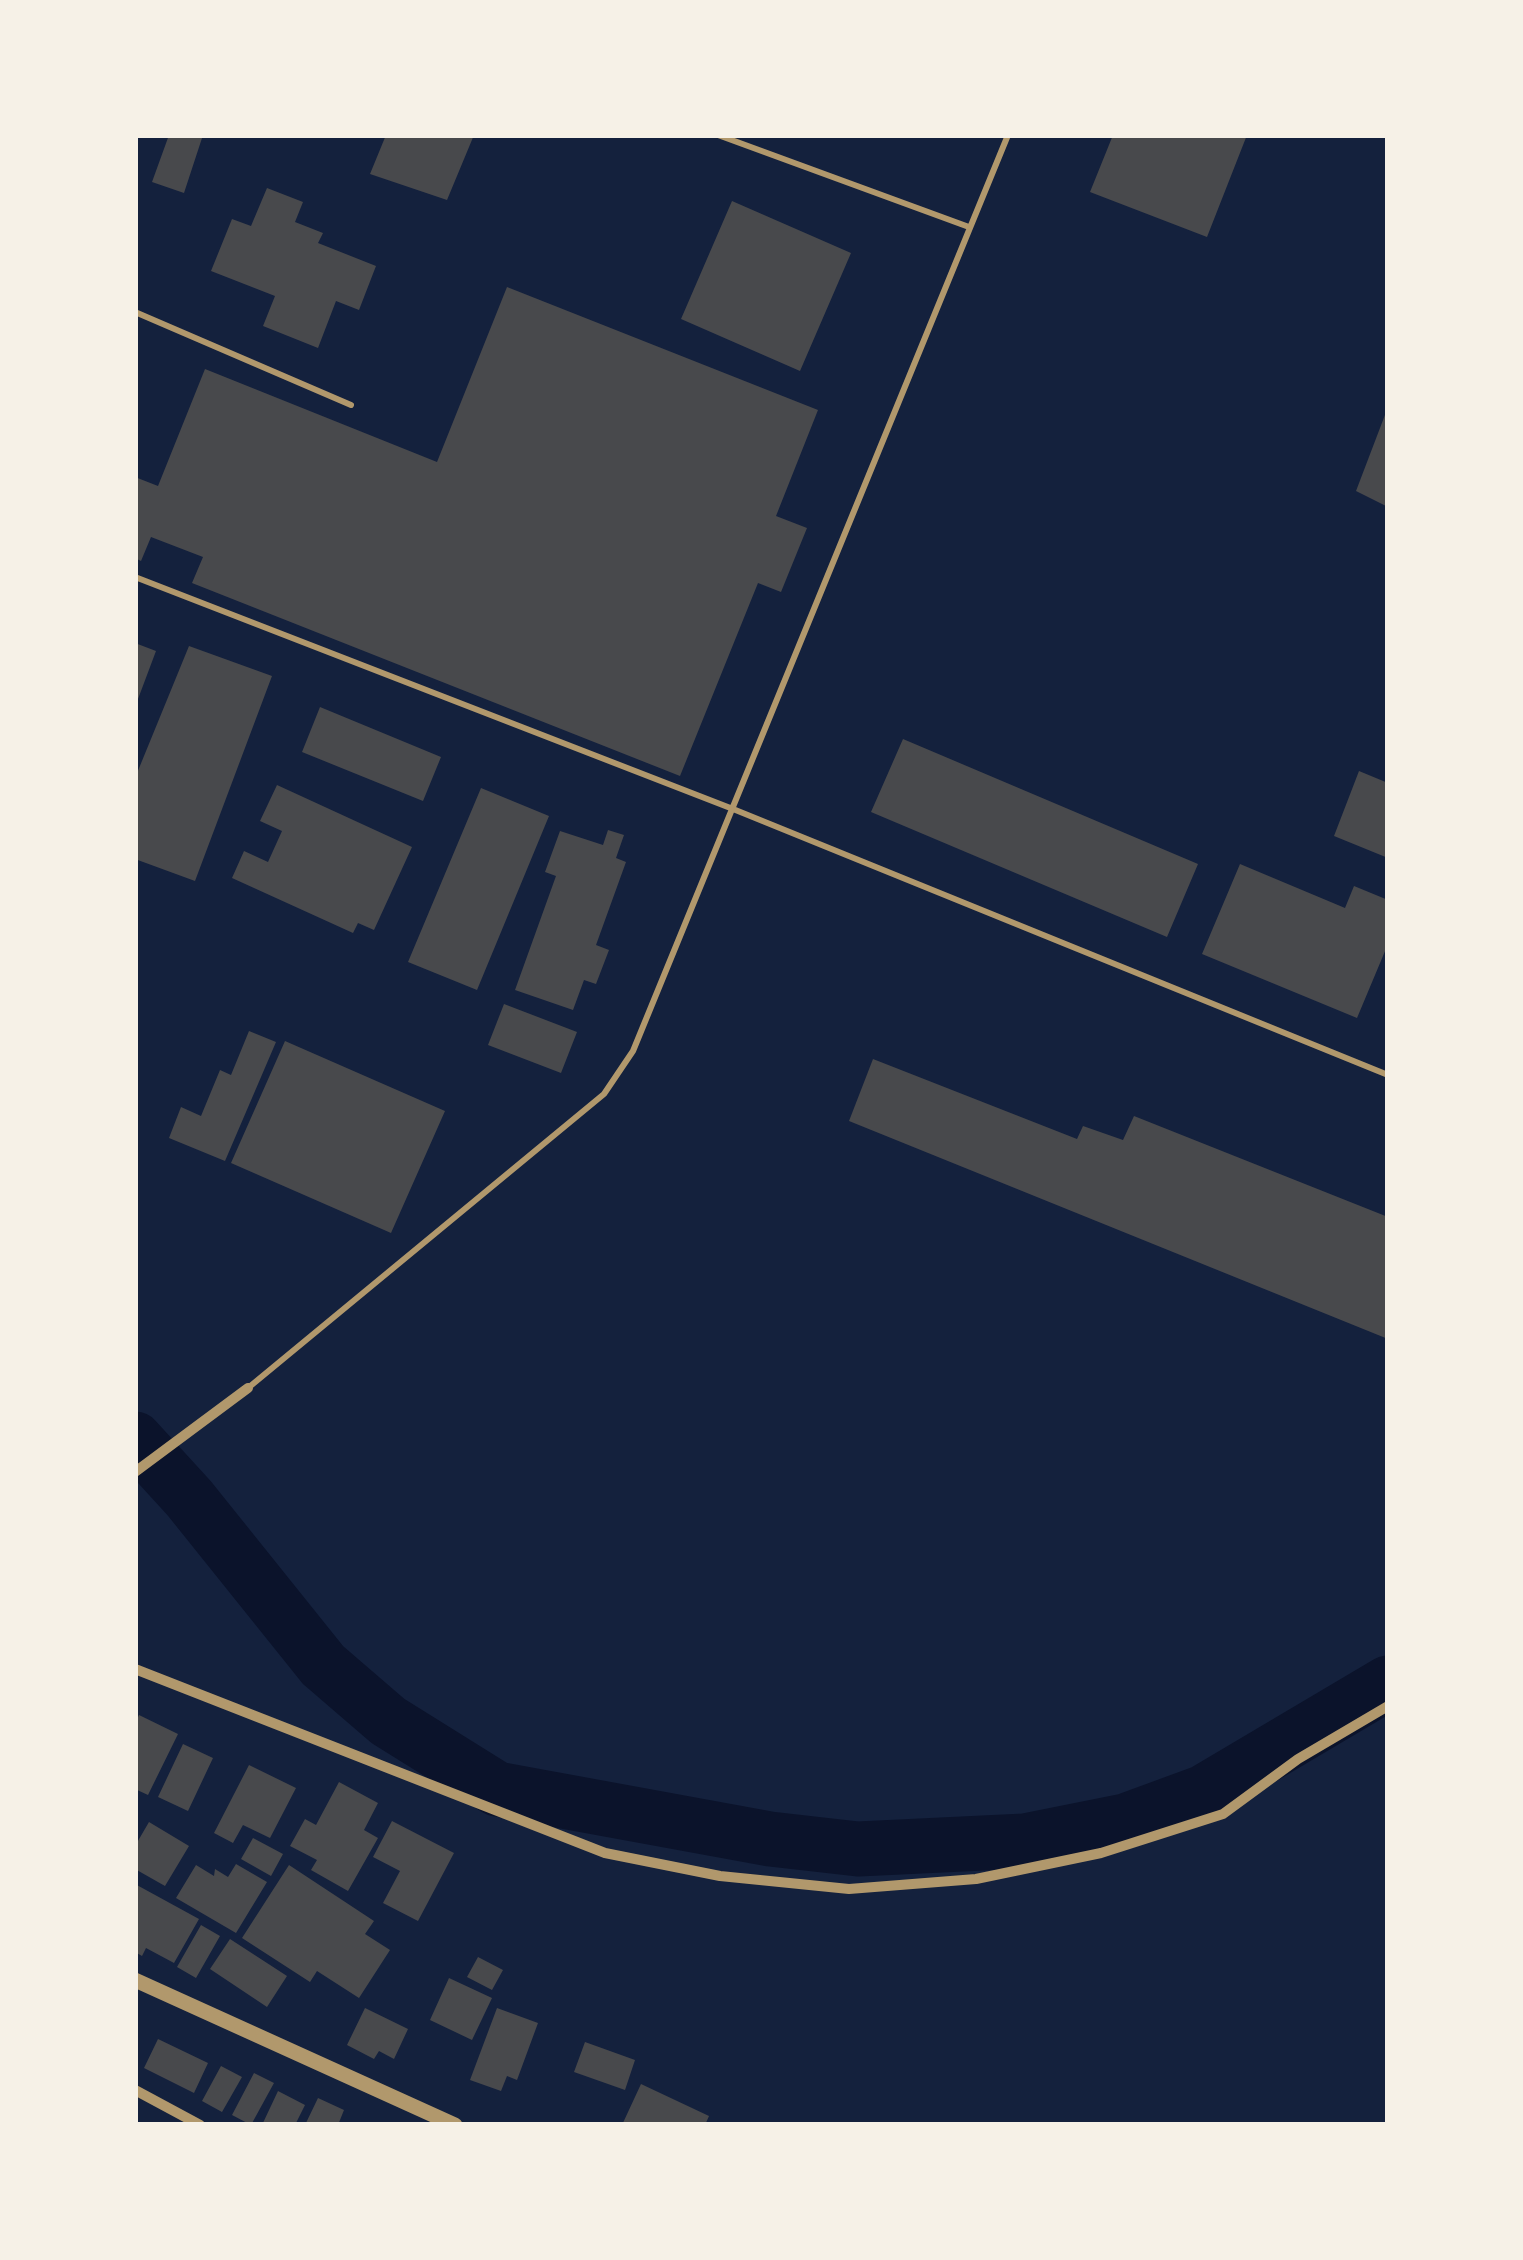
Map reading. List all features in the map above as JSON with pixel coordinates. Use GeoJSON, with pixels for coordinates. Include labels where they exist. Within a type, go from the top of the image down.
{"type":"FeatureCollection","features":[{"type":"Feature","properties":{"kind":"street"},"geometry":{"type":"LineString","coordinates":[[135,1472],[248,1388]]}},
{"type":"Feature","properties":{"kind":"street"},"geometry":{"type":"LineString","coordinates":[[135,1670],[605,1853],[720,1876],[849,1889],[976,1879],[1101,1854],[1223,1814],[1298,1760],[1388,1706]]}},
{"type":"Feature","properties":{"kind":"street"},"geometry":{"type":"LineString","coordinates":[[135,1980],[455,2125]]}},
{"type":"Feature","properties":{"kind":"street"},"geometry":{"type":"LineString","coordinates":[[135,2090],[200,2125]]}},
{"type":"Feature","properties":{"kind":"lane"},"geometry":{"type":"LineString","coordinates":[[718,135],[969,227]]}},
{"type":"Feature","properties":{"kind":"lane"},"geometry":{"type":"LineString","coordinates":[[248,1388],[604,1094],[633,1051],[1008,135]]}},
{"type":"Feature","properties":{"kind":"lane"},"geometry":{"type":"LineString","coordinates":[[135,312],[351,405]]}},
{"type":"Feature","properties":{"kind":"lane"},"geometry":{"type":"LineString","coordinates":[[135,578],[732,809],[1388,1076]]}},
{"type":"Feature","properties":{"kind":"building"},"geometry":{"type":"Polygon","coordinates":[[[169,135],[203,135],[184,193],[152,182],[169,135]]]}},
{"type":"Feature","properties":{"kind":"building"},"geometry":{"type":"Polygon","coordinates":[[[386,135],[474,135],[447,200],[370,174],[386,135]]]}},
{"type":"Feature","properties":{"kind":"building"},"geometry":{"type":"Polygon","coordinates":[[[1113,135],[1247,135],[1207,237],[1090,192],[1113,135]]]}},
{"type":"Feature","properties":{"kind":"building"},"geometry":{"type":"Polygon","coordinates":[[[267,188],[303,202],[295,222],[323,233],[318,243],[376,266],[359,310],[336,301],[318,348],[263,326],[275,296],[211,271],[232,219],[251,226],[267,188]]]}},
{"type":"Feature","properties":{"kind":"building"},"geometry":{"type":"Polygon","coordinates":[[[732,201],[851,253],[800,371],[681,319],[732,201]]]}},
{"type":"Feature","properties":{"kind":"building"},"geometry":{"type":"Polygon","coordinates":[[[507,287],[818,410],[776,516],[807,528],[781,592],[758,583],[680,776],[192,583],[203,557],[151,537],[141,561],[135,558],[135,477],[158,486],[205,369],[437,462],[507,287]]]}},
{"type":"Feature","properties":{"kind":"building"},"geometry":{"type":"Polygon","coordinates":[[[1388,407],[1388,507],[1356,491],[1388,407]]]}},
{"type":"Feature","properties":{"kind":"building"},"geometry":{"type":"Polygon","coordinates":[[[135,643],[156,651],[135,707],[135,643]]]}},
{"type":"Feature","properties":{"kind":"building"},"geometry":{"type":"Polygon","coordinates":[[[189,646],[272,676],[195,881],[135,859],[135,778],[189,646]]]}},
{"type":"Feature","properties":{"kind":"building"},"geometry":{"type":"Polygon","coordinates":[[[320,707],[441,757],[423,801],[302,752],[320,707]]]}},
{"type":"Feature","properties":{"kind":"building"},"geometry":{"type":"Polygon","coordinates":[[[903,739],[1198,864],[1167,937],[871,812],[903,739]]]}},
{"type":"Feature","properties":{"kind":"building"},"geometry":{"type":"Polygon","coordinates":[[[1359,771],[1388,783],[1388,858],[1334,836],[1359,771]]]}},
{"type":"Feature","properties":{"kind":"building"},"geometry":{"type":"Polygon","coordinates":[[[277,785],[412,847],[374,930],[358,923],[353,933],[232,878],[244,851],[268,862],[282,831],[260,821],[277,785]]]}},
{"type":"Feature","properties":{"kind":"building"},"geometry":{"type":"Polygon","coordinates":[[[481,788],[549,816],[477,990],[408,962],[481,788]]]}},
{"type":"Feature","properties":{"kind":"building"},"geometry":{"type":"Polygon","coordinates":[[[608,830],[624,835],[616,858],[626,862],[596,945],[609,950],[596,984],[584,980],[573,1010],[515,990],[556,876],[545,872],[560,831],[603,845],[608,830]]]}},
{"type":"Feature","properties":{"kind":"building"},"geometry":{"type":"Polygon","coordinates":[[[1240,864],[1345,908],[1354,886],[1388,900],[1388,944],[1357,1018],[1202,954],[1240,864]]]}},
{"type":"Feature","properties":{"kind":"building"},"geometry":{"type":"Polygon","coordinates":[[[504,1004],[577,1032],[561,1073],[488,1045],[504,1004]]]}},
{"type":"Feature","properties":{"kind":"building"},"geometry":{"type":"Polygon","coordinates":[[[249,1031],[276,1042],[225,1161],[169,1138],[181,1107],[201,1116],[220,1070],[231,1075],[249,1031]]]}},
{"type":"Feature","properties":{"kind":"building"},"geometry":{"type":"Polygon","coordinates":[[[285,1041],[445,1111],[391,1233],[231,1163],[285,1041]]]}},
{"type":"Feature","properties":{"kind":"building"},"geometry":{"type":"Polygon","coordinates":[[[873,1059],[1077,1139],[1083,1126],[1123,1140],[1134,1116],[1388,1217],[1388,1339],[849,1121],[873,1059]]]}},
{"type":"Feature","properties":{"kind":"building"},"geometry":{"type":"Polygon","coordinates":[[[139,1715],[178,1734],[148,1795],[135,1789],[135,1724],[139,1715]]]}},
{"type":"Feature","properties":{"kind":"building"},"geometry":{"type":"Polygon","coordinates":[[[183,1744],[213,1758],[188,1811],[158,1797],[183,1744]]]}},
{"type":"Feature","properties":{"kind":"building"},"geometry":{"type":"Polygon","coordinates":[[[249,1765],[296,1788],[270,1838],[243,1825],[233,1843],[214,1833],[249,1765]]]}},
{"type":"Feature","properties":{"kind":"building"},"geometry":{"type":"Polygon","coordinates":[[[339,1782],[378,1803],[364,1830],[378,1838],[348,1891],[311,1870],[317,1860],[290,1846],[305,1819],[316,1825],[339,1782]]]}},
{"type":"Feature","properties":{"kind":"building"},"geometry":{"type":"Polygon","coordinates":[[[392,1821],[454,1853],[418,1921],[383,1903],[400,1871],[373,1857],[392,1821]]]}},
{"type":"Feature","properties":{"kind":"building"},"geometry":{"type":"Polygon","coordinates":[[[149,1822],[189,1846],[165,1886],[135,1869],[135,1846],[149,1822]]]}},
{"type":"Feature","properties":{"kind":"building"},"geometry":{"type":"Polygon","coordinates":[[[253,1838],[283,1854],[271,1876],[241,1859],[253,1838]]]}},
{"type":"Feature","properties":{"kind":"building"},"geometry":{"type":"Polygon","coordinates":[[[236,1864],[267,1882],[236,1933],[176,1898],[196,1865],[214,1876],[215,1869],[228,1877],[236,1864]]]}},
{"type":"Feature","properties":{"kind":"building"},"geometry":{"type":"Polygon","coordinates":[[[289,1865],[374,1921],[365,1934],[390,1950],[359,1998],[317,1971],[310,1982],[242,1938],[289,1865]]]}},
{"type":"Feature","properties":{"kind":"building"},"geometry":{"type":"Polygon","coordinates":[[[135,1884],[199,1919],[174,1963],[146,1948],[142,1956],[135,1952],[135,1884]]]}},
{"type":"Feature","properties":{"kind":"building"},"geometry":{"type":"Polygon","coordinates":[[[201,1925],[220,1936],[196,1978],[177,1967],[201,1925]]]}},
{"type":"Feature","properties":{"kind":"building"},"geometry":{"type":"Polygon","coordinates":[[[230,1939],[287,1976],[267,2007],[210,1969],[230,1939]]]}},
{"type":"Feature","properties":{"kind":"building"},"geometry":{"type":"Polygon","coordinates":[[[478,1957],[503,1970],[492,1990],[467,1977],[478,1957]]]}},
{"type":"Feature","properties":{"kind":"building"},"geometry":{"type":"Polygon","coordinates":[[[449,1978],[492,1998],[472,2040],[430,2020],[449,1978]]]}},
{"type":"Feature","properties":{"kind":"building"},"geometry":{"type":"Polygon","coordinates":[[[365,2008],[408,2029],[394,2059],[379,2051],[374,2059],[347,2045],[365,2008]]]}},
{"type":"Feature","properties":{"kind":"building"},"geometry":{"type":"Polygon","coordinates":[[[497,2008],[538,2023],[517,2080],[507,2076],[501,2091],[470,2080],[497,2008]]]}},
{"type":"Feature","properties":{"kind":"building"},"geometry":{"type":"Polygon","coordinates":[[[158,2039],[208,2063],[194,2093],[144,2068],[158,2039]]]}},
{"type":"Feature","properties":{"kind":"building"},"geometry":{"type":"Polygon","coordinates":[[[585,2042],[635,2060],[625,2090],[574,2072],[585,2042]]]}},
{"type":"Feature","properties":{"kind":"building"},"geometry":{"type":"Polygon","coordinates":[[[221,2066],[242,2077],[222,2112],[202,2101],[221,2066]]]}},
{"type":"Feature","properties":{"kind":"building"},"geometry":{"type":"Polygon","coordinates":[[[254,2073],[274,2083],[251,2125],[232,2115],[254,2073]]]}},
{"type":"Feature","properties":{"kind":"building"},"geometry":{"type":"Polygon","coordinates":[[[641,2084],[709,2116],[705,2125],[622,2125],[641,2084]]]}},
{"type":"Feature","properties":{"kind":"building"},"geometry":{"type":"Polygon","coordinates":[[[278,2091],[305,2105],[295,2125],[262,2125],[278,2091]]]}},
{"type":"Feature","properties":{"kind":"building"},"geometry":{"type":"Polygon","coordinates":[[[318,2098],[344,2110],[338,2125],[305,2125],[318,2098]]]}},
{"type":"Feature","properties":{"kind":"waterway"},"geometry":{"type":"LineString","coordinates":[[135,1439],[189,1498],[323,1665],[388,1721],[497,1789],[770,1839],[858,1849],[1025,1841],[1125,1821],[1204,1792],[1388,1683]]}}]}
